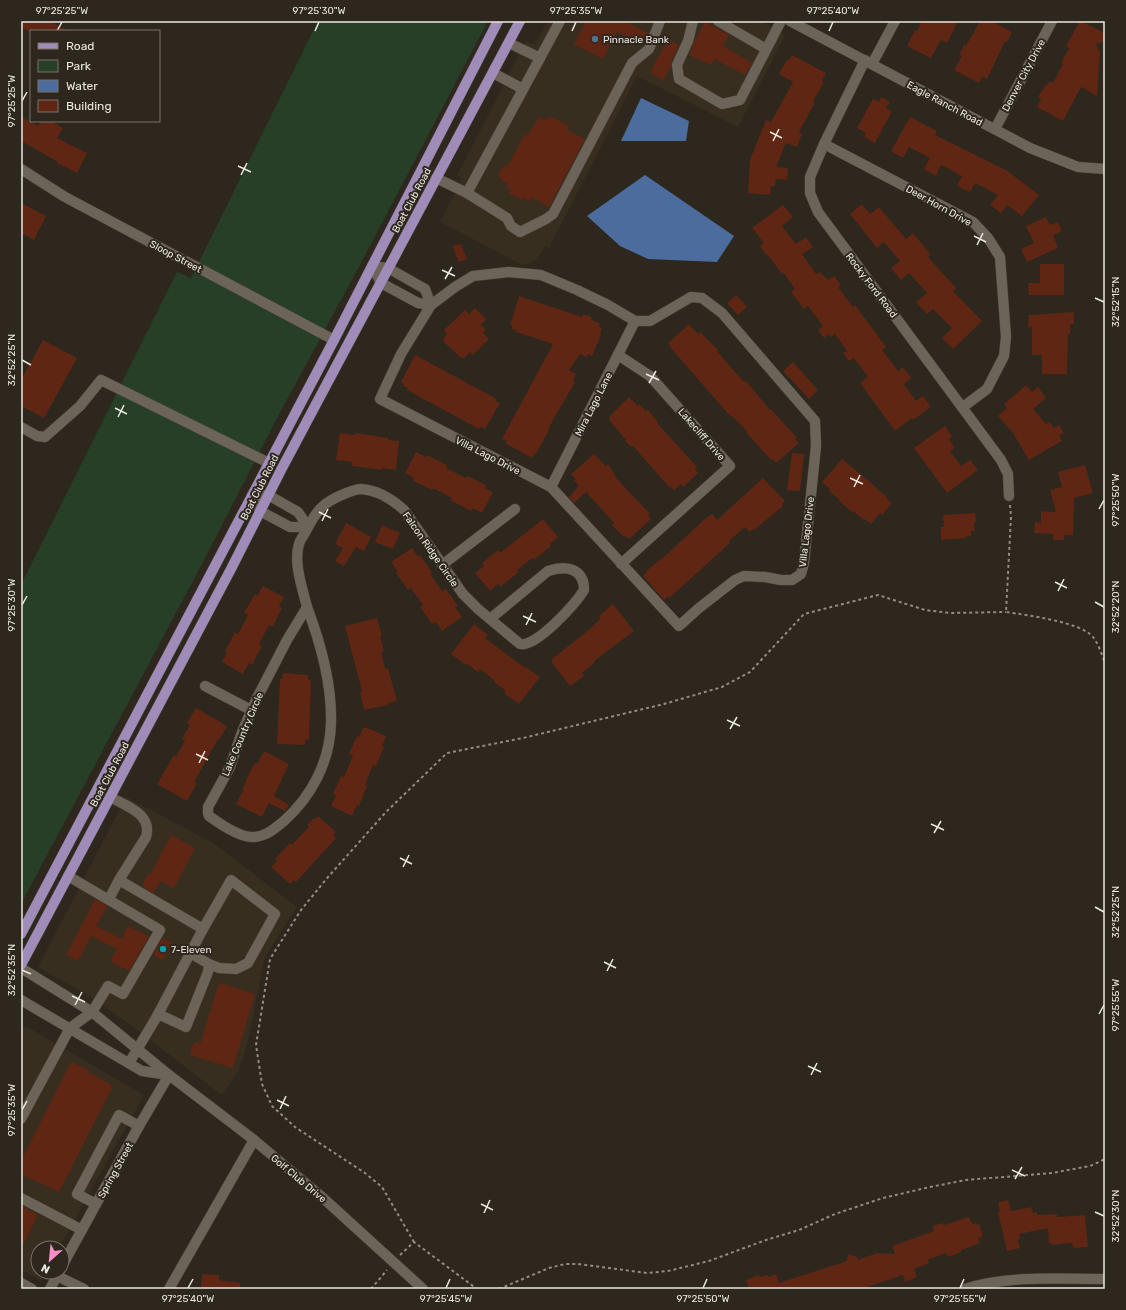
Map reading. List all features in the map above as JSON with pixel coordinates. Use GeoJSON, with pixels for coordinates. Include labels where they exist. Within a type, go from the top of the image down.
{"type":"FeatureCollection","features":[{"type":"Feature","properties":{"kind":"main road","name":"Boat Club Road"},"geometry":{"type":"LineString","coordinates":[[21,934],[334,340],[498,21]]}},
{"type":"Feature","properties":{"kind":"main road","name":"Boat Club Road"},"geometry":{"type":"LineString","coordinates":[[21,966],[268,495],[520,21]]}},
{"type":"Feature","properties":{"kind":"street"},"geometry":{"type":"LineString","coordinates":[[467,194],[560,21]]}},
{"type":"Feature","properties":{"kind":"street"},"geometry":{"type":"LineString","coordinates":[[436,178],[467,194],[507,218],[511,226],[520,232],[546,219],[553,214],[632,63],[649,49],[660,21]]}},
{"type":"Feature","properties":{"kind":"street"},"geometry":{"type":"LineString","coordinates":[[693,21],[688,41],[677,65],[679,79],[722,104],[740,100],[781,21]]}},
{"type":"Feature","properties":{"kind":"street","name":"Eagle Ranch Road"},"geometry":{"type":"LineString","coordinates":[[791,21],[1030,148],[1078,167],[1105,169]]}},
{"type":"Feature","properties":{"kind":"street","name":"Rocky Ford Road"},"geometry":{"type":"LineString","coordinates":[[895,21],[868,62],[824,144],[810,177],[810,193],[818,212],[1001,460],[1008,474],[1009,496]]}},
{"type":"Feature","properties":{"kind":"street","name":"Denver City Drive"},"geometry":{"type":"LineString","coordinates":[[995,129],[1052,21]]}},
{"type":"Feature","properties":{"kind":"street"},"geometry":{"type":"LineString","coordinates":[[721,22],[766,49]]}},
{"type":"Feature","properties":{"kind":"street"},"geometry":{"type":"LineString","coordinates":[[509,43],[540,58]]}},
{"type":"Feature","properties":{"kind":"street"},"geometry":{"type":"LineString","coordinates":[[492,73],[523,89]]}},
{"type":"Feature","properties":{"kind":"street","name":"Deer Horn Drive"},"geometry":{"type":"LineString","coordinates":[[824,144],[972,222],[988,238],[1000,257],[1006,337],[1004,356],[987,389],[963,407]]}},
{"type":"Feature","properties":{"kind":"street","name":"Sloop Street"},"geometry":{"type":"LineString","coordinates":[[21,169],[65,197],[334,340]]}},
{"type":"Feature","properties":{"kind":"street"},"geometry":{"type":"LineString","coordinates":[[372,266],[388,268],[425,289],[431,305],[418,303],[380,283],[372,266]]}},
{"type":"Feature","properties":{"kind":"street","name":"Villa Lago Drive"},"geometry":{"type":"LineString","coordinates":[[509,272],[541,275],[608,305],[635,321],[650,321],[691,297],[702,298],[722,313],[815,421],[816,446],[804,563],[800,574],[792,580],[744,576],[735,580],[678,626],[551,487],[380,399],[401,354],[431,305],[473,276],[509,272]]}},
{"type":"Feature","properties":{"kind":"street","name":"Mira Lago Lane"},"geometry":{"type":"LineString","coordinates":[[551,487],[635,321]]}},
{"type":"Feature","properties":{"kind":"street","name":"Lakecliff Drive"},"geometry":{"type":"LineString","coordinates":[[618,355],[650,376],[730,466],[621,564]]}},
{"type":"Feature","properties":{"kind":"street"},"geometry":{"type":"LineString","coordinates":[[21,427],[37,436],[44,437],[80,406],[101,380],[268,463]]}},
{"type":"Feature","properties":{"kind":"street","name":"Falcon Ridge Circle"},"geometry":{"type":"LineString","coordinates":[[308,527],[317,510],[334,498],[350,491],[360,489],[381,494],[404,510],[464,594],[478,609],[515,641],[520,644],[525,644],[542,635],[552,627],[579,599],[584,590],[582,579],[575,571],[569,569],[555,569],[548,571],[490,619]]}},
{"type":"Feature","properties":{"kind":"street"},"geometry":{"type":"LineString","coordinates":[[252,495],[268,495],[298,512],[308,527],[290,526],[260,511],[252,495]]}},
{"type":"Feature","properties":{"kind":"street"},"geometry":{"type":"LineString","coordinates":[[442,565],[515,509]]}},
{"type":"Feature","properties":{"kind":"street","name":"Lake Country Circle"},"geometry":{"type":"LineString","coordinates":[[308,527],[299,544],[299,571],[323,657],[330,697],[330,741],[320,772],[299,806],[266,835],[250,837],[242,835],[209,816],[207,810],[235,757],[242,732],[251,710],[275,661],[308,607]]}},
{"type":"Feature","properties":{"kind":"street"},"geometry":{"type":"LineString","coordinates":[[205,686],[251,710]]}},
{"type":"Feature","properties":{"kind":"street"},"geometry":{"type":"LineString","coordinates":[[109,899],[146,837],[148,829],[147,823],[142,815],[110,798]]}},
{"type":"Feature","properties":{"kind":"street"},"geometry":{"type":"LineString","coordinates":[[21,1119],[70,1028],[92,1012],[108,986],[122,994],[160,930],[68,876]]}},
{"type":"Feature","properties":{"kind":"street"},"geometry":{"type":"LineString","coordinates":[[119,880],[203,929]]}},
{"type":"Feature","properties":{"kind":"street"},"geometry":{"type":"LineString","coordinates":[[129,1063],[158,1014],[190,953],[203,929],[231,880],[274,914],[248,963],[236,969],[219,968],[190,953]]}},
{"type":"Feature","properties":{"kind":"street"},"geometry":{"type":"LineString","coordinates":[[158,1014],[186,1027],[208,972],[209,964]]}},
{"type":"Feature","properties":{"kind":"street","name":"Golf Club Drive"},"geometry":{"type":"LineString","coordinates":[[21,966],[92,1012],[138,1048],[169,1075],[254,1140],[322,1197],[423,1289]]}},
{"type":"Feature","properties":{"kind":"street","name":"Golf Club Drive"},"geometry":{"type":"LineString","coordinates":[[21,1000],[142,1071],[169,1075]]}},
{"type":"Feature","properties":{"kind":"street","name":"Spring Street"},"geometry":{"type":"LineString","coordinates":[[70,1252],[139,1126],[169,1075]]}},
{"type":"Feature","properties":{"kind":"street"},"geometry":{"type":"LineString","coordinates":[[96,1204],[77,1194],[119,1115],[139,1126]]}},
{"type":"Feature","properties":{"kind":"street"},"geometry":{"type":"LineString","coordinates":[[168,1288],[254,1140]]}},
{"type":"Feature","properties":{"kind":"street"},"geometry":{"type":"LineString","coordinates":[[21,1198],[82,1230]]}},
{"type":"Feature","properties":{"kind":"street"},"geometry":{"type":"LineString","coordinates":[[966,1289],[1006,1280],[1105,1279]]}},
{"type":"Feature","properties":{"kind":"street"},"geometry":{"type":"LineString","coordinates":[[50,1289],[55,1280]]}},
{"type":"Feature","properties":{"kind":"street"},"geometry":{"type":"LineString","coordinates":[[68,1280],[84,1289]]}},
{"type":"Feature","properties":{"kind":"street"},"geometry":{"type":"LineString","coordinates":[[21,1283],[32,1289]]}},
{"type":"Feature","properties":{"kind":"path"},"geometry":{"type":"LineString","coordinates":[[1006,612],[1011,516],[1009,496]]}},
{"type":"Feature","properties":{"kind":"path"},"geometry":{"type":"LineString","coordinates":[[477,1289],[414,1242],[382,1187],[365,1173],[294,1127],[272,1106],[262,1084],[256,1045],[270,959],[301,910],[328,877],[386,812],[447,753],[523,738],[664,704],[722,687],[750,672],[804,614],[878,595],[925,610],[950,613],[1006,612],[1051,620],[1081,628],[1093,637],[1105,663]]}},
{"type":"Feature","properties":{"kind":"path"},"geometry":{"type":"LineString","coordinates":[[499,1289],[549,1268],[565,1264],[578,1264],[647,1273],[668,1271],[709,1261],[766,1240],[799,1230],[835,1214],[883,1198],[930,1186],[966,1180],[1052,1173],[1090,1166],[1105,1159]]}},
{"type":"Feature","properties":{"kind":"path"},"geometry":{"type":"LineString","coordinates":[[371,1289],[394,1262],[414,1242]]}},
{"type":"Feature","properties":{"kind":"shaded area"},"geometry":{"type":"Polygon","coordinates":[[[548,21],[761,21],[785,35],[738,127],[637,76],[549,248],[545,246],[537,260],[522,265],[440,222],[462,179],[457,176],[526,41],[535,45],[548,21]]]}},
{"type":"Feature","properties":{"kind":"shaded area"},"geometry":{"type":"Polygon","coordinates":[[[126,797],[213,843],[297,907],[265,957],[248,1041],[239,1071],[222,1095],[129,1024],[88,995],[38,967],[126,797]]]}},
{"type":"Feature","properties":{"kind":"shaded area"},"geometry":{"type":"Polygon","coordinates":[[[27,1027],[144,1095],[63,1240],[30,1240],[30,1274],[21,1270],[21,1028],[27,1027]]]}},
{"type":"Feature","properties":{"kind":"green space"},"geometry":{"type":"Polygon","coordinates":[[[318,21],[488,21],[21,904],[21,585],[177,272],[191,278],[318,21]]]}},
{"type":"Feature","properties":{"kind":"water"},"geometry":{"type":"Polygon","coordinates":[[[641,98],[689,121],[686,141],[621,141],[641,98]]]}},
{"type":"Feature","properties":{"kind":"water"},"geometry":{"type":"Polygon","coordinates":[[[645,175],[734,236],[717,262],[648,259],[620,246],[587,216],[645,175]]]}},
{"type":"Feature","properties":{"kind":"building"},"geometry":{"type":"Polygon","coordinates":[[[21,21],[49,21],[66,30],[28,31],[21,27],[21,21]]]}},
{"type":"Feature","properties":{"kind":"building","name":"Pinnacle Bank"},"geometry":{"type":"Polygon","coordinates":[[[586,21],[625,21],[648,33],[643,45],[617,32],[603,59],[574,44],[586,21]]]}},
{"type":"Feature","properties":{"kind":"building"},"geometry":{"type":"Polygon","coordinates":[[[922,21],[958,21],[947,43],[941,40],[931,58],[907,46],[915,30],[917,31],[922,21]]]}},
{"type":"Feature","properties":{"kind":"building"},"geometry":{"type":"Polygon","coordinates":[[[980,21],[992,21],[1012,32],[1007,42],[1005,41],[987,79],[982,76],[979,83],[954,70],[962,56],[959,55],[964,45],[966,46],[980,21]]]}},
{"type":"Feature","properties":{"kind":"building"},"geometry":{"type":"Polygon","coordinates":[[[1080,21],[1105,33],[1105,41],[1096,44],[1100,52],[1097,96],[1081,87],[1063,121],[1037,107],[1041,99],[1038,97],[1046,84],[1047,85],[1050,81],[1053,83],[1069,48],[1066,46],[1080,21]]]}},
{"type":"Feature","properties":{"kind":"building"},"geometry":{"type":"Polygon","coordinates":[[[705,22],[729,35],[723,46],[752,63],[745,75],[714,59],[711,65],[689,55],[705,22]]]}},
{"type":"Feature","properties":{"kind":"building"},"geometry":{"type":"Polygon","coordinates":[[[668,39],[679,45],[671,62],[671,67],[663,80],[650,73],[668,39]]]}},
{"type":"Feature","properties":{"kind":"building"},"geometry":{"type":"Polygon","coordinates":[[[792,55],[826,73],[822,81],[824,82],[813,101],[815,102],[799,132],[802,134],[797,147],[786,143],[776,167],[788,168],[787,180],[776,179],[775,186],[771,186],[770,195],[748,193],[750,160],[766,120],[771,122],[793,82],[779,74],[787,60],[788,61],[792,55]]]}},
{"type":"Feature","properties":{"kind":"building"},"geometry":{"type":"Polygon","coordinates":[[[881,97],[890,102],[886,108],[892,111],[875,143],[864,137],[866,133],[857,128],[873,99],[879,102],[881,97]]]}},
{"type":"Feature","properties":{"kind":"building"},"geometry":{"type":"Polygon","coordinates":[[[550,116],[569,126],[567,130],[585,139],[549,207],[531,197],[530,201],[523,198],[522,200],[509,193],[511,190],[506,188],[508,184],[501,181],[502,178],[498,176],[504,165],[507,167],[525,134],[527,136],[539,117],[544,120],[545,118],[548,119],[550,116]]]}},
{"type":"Feature","properties":{"kind":"building"},"geometry":{"type":"Polygon","coordinates":[[[21,117],[38,126],[40,122],[53,122],[63,128],[57,138],[87,153],[77,173],[57,163],[58,162],[21,141],[21,117]]]}},
{"type":"Feature","properties":{"kind":"building"},"geometry":{"type":"Polygon","coordinates":[[[910,117],[937,131],[935,135],[1006,170],[1039,195],[1022,216],[1007,205],[1001,213],[990,205],[998,195],[975,183],[970,192],[957,186],[962,176],[941,165],[936,176],[924,169],[930,158],[909,147],[903,158],[891,151],[910,117]]]}},
{"type":"Feature","properties":{"kind":"building"},"geometry":{"type":"Polygon","coordinates":[[[21,203],[46,216],[34,240],[21,233],[21,203]]]}},
{"type":"Feature","properties":{"kind":"building"},"geometry":{"type":"Polygon","coordinates":[[[862,204],[870,214],[879,207],[906,239],[913,233],[931,255],[928,257],[956,288],[953,291],[982,321],[953,349],[942,338],[952,328],[933,309],[927,314],[916,302],[927,293],[909,273],[901,280],[891,268],[900,261],[884,242],[877,248],[850,214],[862,204]]]}},
{"type":"Feature","properties":{"kind":"building"},"geometry":{"type":"Polygon","coordinates":[[[783,205],[793,217],[782,226],[796,244],[806,237],[813,247],[802,254],[816,274],[820,272],[828,280],[834,276],[841,285],[838,287],[853,307],[855,305],[886,347],[882,350],[898,371],[903,367],[911,378],[904,384],[916,401],[923,396],[931,407],[913,420],[912,418],[895,431],[860,383],[868,377],[854,358],[849,361],[843,353],[847,351],[835,334],[831,337],[829,334],[824,338],[818,330],[823,326],[808,306],[804,309],[791,292],[795,289],[783,272],[782,274],[760,246],[764,243],[752,228],[783,205]]]}},
{"type":"Feature","properties":{"kind":"building"},"geometry":{"type":"Polygon","coordinates":[[[1046,217],[1050,225],[1058,222],[1062,231],[1053,235],[1058,248],[1027,262],[1021,249],[1034,243],[1026,226],[1046,217]]]}},
{"type":"Feature","properties":{"kind":"building"},"geometry":{"type":"Polygon","coordinates":[[[461,244],[467,259],[459,262],[452,246],[461,244]]]}},
{"type":"Feature","properties":{"kind":"building"},"geometry":{"type":"Polygon","coordinates":[[[1040,264],[1064,264],[1064,295],[1029,295],[1028,283],[1040,283],[1040,264]]]}},
{"type":"Feature","properties":{"kind":"building"},"geometry":{"type":"Polygon","coordinates":[[[736,295],[747,307],[738,315],[727,303],[736,295]]]}},
{"type":"Feature","properties":{"kind":"building"},"geometry":{"type":"Polygon","coordinates":[[[519,296],[582,317],[583,314],[592,317],[591,320],[600,323],[599,327],[602,328],[601,335],[592,356],[587,354],[587,357],[580,354],[569,370],[576,374],[573,381],[575,382],[553,420],[536,454],[535,453],[532,458],[505,443],[507,441],[502,439],[553,344],[516,332],[516,330],[512,329],[512,326],[510,325],[519,296]]]}},
{"type":"Feature","properties":{"kind":"building"},"geometry":{"type":"Polygon","coordinates":[[[475,308],[486,319],[481,325],[485,329],[483,333],[489,339],[473,355],[470,352],[464,358],[461,358],[443,341],[447,334],[444,330],[465,310],[469,314],[475,308]]]}},
{"type":"Feature","properties":{"kind":"building"},"geometry":{"type":"Polygon","coordinates":[[[1074,312],[1074,324],[1070,324],[1070,334],[1068,334],[1067,374],[1042,374],[1042,355],[1032,355],[1032,327],[1028,328],[1029,315],[1074,312]]]}},
{"type":"Feature","properties":{"kind":"building"},"geometry":{"type":"Polygon","coordinates":[[[689,324],[698,334],[700,332],[718,350],[717,351],[744,382],[746,381],[770,410],[771,409],[797,438],[795,439],[799,443],[776,463],[773,459],[771,460],[746,432],[747,431],[732,416],[731,417],[669,346],[670,345],[668,343],[689,324]]]}},
{"type":"Feature","properties":{"kind":"building"},"geometry":{"type":"Polygon","coordinates":[[[43,340],[77,358],[44,418],[21,406],[21,380],[43,340]]]}},
{"type":"Feature","properties":{"kind":"building"},"geometry":{"type":"Polygon","coordinates":[[[415,355],[497,399],[496,401],[500,403],[485,429],[480,427],[479,429],[407,390],[408,388],[403,386],[404,384],[401,382],[415,355]]]}},
{"type":"Feature","properties":{"kind":"building"},"geometry":{"type":"Polygon","coordinates":[[[793,362],[818,390],[809,399],[783,371],[793,362]]]}},
{"type":"Feature","properties":{"kind":"building"},"geometry":{"type":"Polygon","coordinates":[[[1026,385],[1032,392],[1038,387],[1046,398],[1033,409],[1046,424],[1050,422],[1054,428],[1059,425],[1064,433],[1059,435],[1062,441],[1029,460],[1013,433],[998,416],[1007,408],[1004,404],[1026,385]]]}},
{"type":"Feature","properties":{"kind":"building"},"geometry":{"type":"Polygon","coordinates":[[[629,397],[638,406],[639,404],[646,411],[648,410],[658,424],[697,467],[695,469],[698,473],[683,487],[681,484],[674,490],[671,487],[670,488],[633,446],[631,447],[625,441],[626,440],[609,420],[609,417],[629,397]]]}},
{"type":"Feature","properties":{"kind":"building"},"geometry":{"type":"Polygon","coordinates":[[[945,426],[952,437],[949,439],[955,448],[950,451],[961,466],[970,460],[978,470],[947,493],[914,448],[945,426]]]}},
{"type":"Feature","properties":{"kind":"building"},"geometry":{"type":"Polygon","coordinates":[[[340,433],[355,435],[355,433],[399,441],[396,470],[382,468],[382,470],[352,466],[352,462],[336,460],[340,433]]]}},
{"type":"Feature","properties":{"kind":"building"},"geometry":{"type":"Polygon","coordinates":[[[416,452],[426,457],[427,455],[447,465],[446,468],[466,478],[467,476],[486,485],[485,488],[493,492],[482,513],[473,508],[471,511],[450,500],[452,498],[433,488],[432,490],[413,481],[414,478],[405,473],[416,452]]]}},
{"type":"Feature","properties":{"kind":"building"},"geometry":{"type":"Polygon","coordinates":[[[792,453],[804,454],[800,491],[787,490],[792,453]]]}},
{"type":"Feature","properties":{"kind":"building"},"geometry":{"type":"Polygon","coordinates":[[[594,454],[606,466],[608,464],[617,479],[650,514],[648,515],[651,519],[629,539],[625,536],[624,537],[612,525],[614,523],[586,492],[574,503],[569,497],[579,486],[574,480],[576,479],[571,474],[594,454]]]}},
{"type":"Feature","properties":{"kind":"building"},"geometry":{"type":"Polygon","coordinates":[[[842,459],[876,487],[892,503],[882,515],[880,513],[871,524],[853,511],[852,512],[839,501],[840,500],[829,491],[830,489],[822,482],[842,459]]]}},
{"type":"Feature","properties":{"kind":"building"},"geometry":{"type":"Polygon","coordinates":[[[1085,465],[1093,493],[1074,498],[1073,535],[1064,535],[1064,540],[1053,540],[1053,534],[1034,533],[1035,522],[1041,523],[1041,511],[1056,512],[1050,490],[1062,487],[1058,472],[1085,465]]]}},
{"type":"Feature","properties":{"kind":"building"},"geometry":{"type":"Polygon","coordinates":[[[763,478],[785,501],[782,504],[783,506],[754,530],[753,529],[750,532],[745,527],[729,541],[730,543],[688,581],[669,598],[668,596],[664,600],[643,576],[647,572],[646,571],[666,555],[707,517],[712,514],[717,520],[763,478]]]}},
{"type":"Feature","properties":{"kind":"building"},"geometry":{"type":"Polygon","coordinates":[[[975,513],[975,531],[971,531],[971,536],[941,540],[941,527],[944,527],[943,515],[975,513]]]}},
{"type":"Feature","properties":{"kind":"building"},"geometry":{"type":"Polygon","coordinates":[[[543,519],[558,537],[550,544],[551,546],[534,560],[532,558],[517,570],[519,572],[500,587],[498,584],[490,591],[475,573],[484,566],[482,563],[498,550],[500,553],[543,519]]]}},
{"type":"Feature","properties":{"kind":"building"},"geometry":{"type":"Polygon","coordinates":[[[346,523],[371,537],[364,551],[356,547],[344,566],[335,561],[343,548],[335,544],[346,523]]]}},
{"type":"Feature","properties":{"kind":"building"},"geometry":{"type":"Polygon","coordinates":[[[382,525],[400,533],[393,549],[375,542],[382,525]]]}},
{"type":"Feature","properties":{"kind":"building"},"geometry":{"type":"Polygon","coordinates":[[[412,548],[418,557],[420,555],[432,572],[430,574],[442,591],[446,589],[458,606],[455,607],[462,617],[442,631],[436,622],[432,624],[420,607],[423,605],[411,588],[408,590],[396,573],[398,572],[391,562],[412,548]]]}},
{"type":"Feature","properties":{"kind":"building"},"geometry":{"type":"Polygon","coordinates":[[[263,586],[284,597],[279,606],[282,608],[273,626],[269,625],[259,644],[262,646],[252,665],[249,663],[243,674],[222,662],[227,653],[225,651],[235,632],[238,634],[248,615],[244,613],[255,594],[257,596],[263,586]]]}},
{"type":"Feature","properties":{"kind":"building"},"geometry":{"type":"Polygon","coordinates":[[[613,604],[634,631],[594,661],[595,662],[582,673],[584,676],[570,686],[552,663],[552,659],[590,629],[601,618],[599,616],[613,604]]]}},
{"type":"Feature","properties":{"kind":"building"},"geometry":{"type":"Polygon","coordinates":[[[377,618],[382,636],[380,637],[384,651],[381,652],[385,669],[388,668],[397,701],[388,703],[388,705],[364,710],[360,692],[362,691],[345,626],[377,618]]]}},
{"type":"Feature","properties":{"kind":"building"},"geometry":{"type":"Polygon","coordinates":[[[474,624],[488,635],[485,638],[525,668],[526,667],[540,677],[519,704],[504,693],[506,691],[480,669],[478,672],[451,654],[474,624]]]}},
{"type":"Feature","properties":{"kind":"building"},"geometry":{"type":"Polygon","coordinates":[[[283,673],[308,675],[308,680],[311,680],[309,740],[305,739],[305,745],[277,744],[280,679],[282,679],[283,673]]]}},
{"type":"Feature","properties":{"kind":"building"},"geometry":{"type":"Polygon","coordinates":[[[196,708],[227,726],[194,782],[197,783],[187,801],[157,784],[174,755],[176,757],[185,740],[182,739],[190,725],[187,723],[196,708]]]}},
{"type":"Feature","properties":{"kind":"building"},"geometry":{"type":"Polygon","coordinates":[[[363,728],[367,728],[386,736],[382,746],[384,747],[376,766],[373,765],[359,806],[357,805],[352,816],[331,806],[336,795],[333,794],[341,776],[344,777],[353,756],[349,754],[357,736],[359,737],[363,728]]]}},
{"type":"Feature","properties":{"kind":"building"},"geometry":{"type":"Polygon","coordinates":[[[264,751],[289,764],[274,796],[289,805],[285,811],[269,803],[262,817],[236,804],[244,789],[242,789],[250,772],[255,763],[257,764],[264,751]]]}},
{"type":"Feature","properties":{"kind":"building"},"geometry":{"type":"Polygon","coordinates":[[[318,816],[336,832],[333,835],[336,838],[296,882],[294,880],[290,884],[271,867],[277,861],[275,859],[290,843],[292,845],[309,827],[307,825],[318,816]]]}},
{"type":"Feature","properties":{"kind":"building"},"geometry":{"type":"Polygon","coordinates":[[[171,835],[195,848],[174,888],[160,881],[153,893],[142,886],[148,874],[150,875],[171,835]]]}},
{"type":"Feature","properties":{"kind":"building"},"geometry":{"type":"Polygon","coordinates":[[[95,899],[107,906],[96,926],[122,939],[128,926],[149,937],[129,971],[113,963],[111,959],[117,949],[91,936],[78,961],[66,955],[95,899]]]}},
{"type":"Feature","properties":{"kind":"building","name":"7-Eleven"},"geometry":{"type":"Polygon","coordinates":[[[163,938],[172,943],[163,960],[153,955],[163,938]]]}},
{"type":"Feature","properties":{"kind":"building"},"geometry":{"type":"Polygon","coordinates":[[[219,983],[255,994],[233,1068],[190,1055],[194,1042],[200,1044],[219,983]]]}},
{"type":"Feature","properties":{"kind":"building"},"geometry":{"type":"Polygon","coordinates":[[[71,1062],[90,1071],[89,1073],[112,1085],[110,1087],[112,1088],[59,1192],[21,1174],[21,1161],[71,1062]]]}},
{"type":"Feature","properties":{"kind":"building"},"geometry":{"type":"Polygon","coordinates":[[[1008,1200],[1011,1211],[1031,1207],[1033,1213],[1037,1212],[1037,1215],[1057,1214],[1057,1217],[1085,1215],[1088,1247],[1073,1248],[1072,1243],[1051,1245],[1051,1243],[1049,1243],[1048,1228],[1019,1234],[1020,1239],[1018,1240],[1020,1248],[1007,1251],[998,1212],[1000,1212],[998,1202],[1008,1200]]]}},
{"type":"Feature","properties":{"kind":"building"},"geometry":{"type":"Polygon","coordinates":[[[21,1206],[38,1215],[21,1249],[21,1206]]]}},
{"type":"Feature","properties":{"kind":"building"},"geometry":{"type":"Polygon","coordinates":[[[969,1217],[972,1224],[979,1224],[983,1236],[978,1238],[980,1243],[961,1250],[961,1252],[948,1257],[946,1253],[928,1260],[929,1263],[914,1269],[917,1277],[905,1282],[903,1275],[867,1287],[867,1289],[749,1289],[746,1280],[759,1275],[760,1277],[767,1275],[769,1277],[776,1274],[779,1283],[847,1261],[848,1254],[857,1257],[858,1260],[877,1253],[895,1254],[892,1246],[934,1231],[932,1226],[943,1223],[944,1225],[969,1217]]]}},
{"type":"Feature","properties":{"kind":"building"},"geometry":{"type":"Polygon","coordinates":[[[202,1274],[219,1275],[219,1280],[240,1283],[240,1289],[201,1289],[202,1274]]]}},
{"type":"Feature","properties":{"kind":"place","name":"Pinnacle Bank"},"geometry":{"type":"Point","coordinates":[595,39]}},
{"type":"Feature","properties":{"kind":"place","name":"7-Eleven"},"geometry":{"type":"Point","coordinates":[163,949]}}]}
